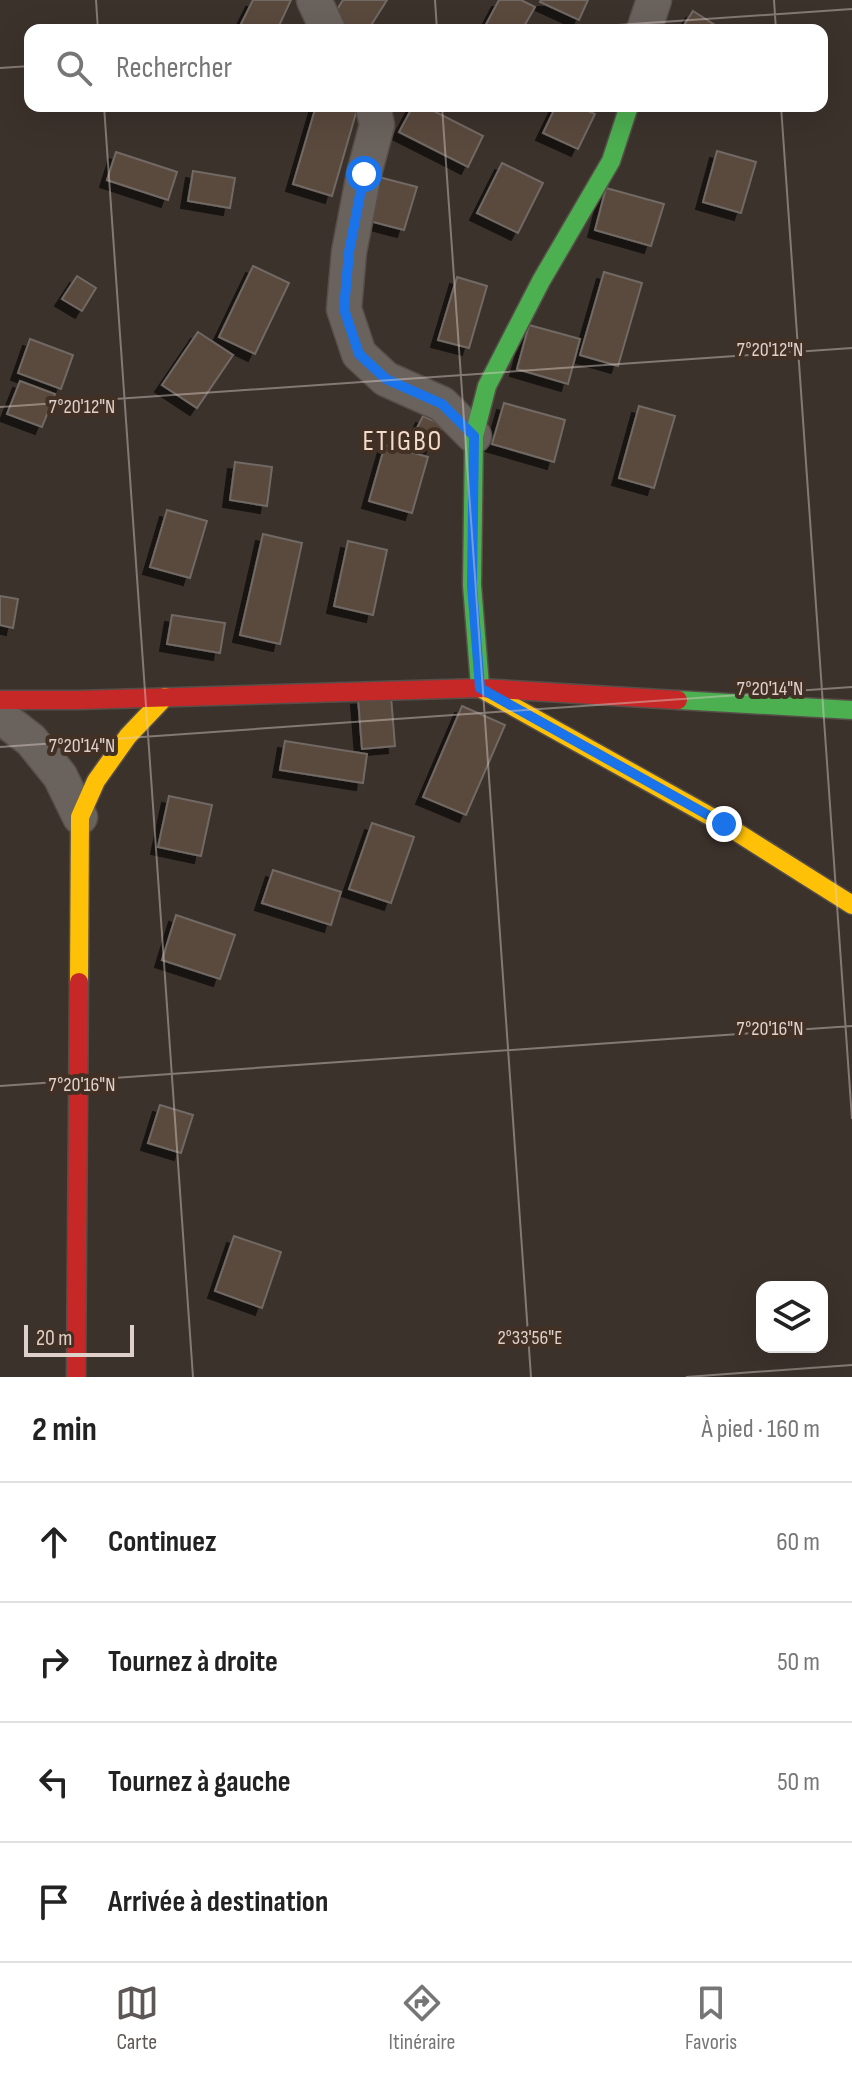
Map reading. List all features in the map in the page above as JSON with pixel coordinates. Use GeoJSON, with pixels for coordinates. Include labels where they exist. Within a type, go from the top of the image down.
{"type":"FeatureCollection","features":[{"type":"Feature","properties":{"kind":"street"},"geometry":{"type":"LineString","coordinates":[[314,0],[325,24]]}},
{"type":"Feature","properties":{"kind":"street"},"geometry":{"type":"LineString","coordinates":[[646,24],[654,0]]}},
{"type":"Feature","properties":{"kind":"street"},"geometry":{"type":"LineString","coordinates":[[374,112],[377,125],[349,252],[344,309],[359,354],[386,379],[442,404],[474,436]]}},
{"type":"Feature","properties":{"kind":"street"},"geometry":{"type":"LineString","coordinates":[[480,688],[472,585],[474,436],[487,386],[541,281],[611,161],[627,112]]}},
{"type":"Feature","properties":{"kind":"street"},"geometry":{"type":"LineString","coordinates":[[480,688],[724,824],[852,905]]}},
{"type":"Feature","properties":{"kind":"street"},"geometry":{"type":"LineString","coordinates":[[0,700],[480,688],[852,710]]}},
{"type":"Feature","properties":{"kind":"street"},"geometry":{"type":"LineString","coordinates":[[76,1377],[80,817],[96,781],[128,736],[165,697]]}},
{"type":"Feature","properties":{"kind":"street"},"geometry":{"type":"LineString","coordinates":[[0,716],[31,740],[60,776],[80,817]]}},
{"type":"Feature","properties":{"kind":"building"},"geometry":{"type":"Polygon","coordinates":[[[253,0],[291,0],[280,24],[241,24],[253,0]]]}},
{"type":"Feature","properties":{"kind":"building"},"geometry":{"type":"Polygon","coordinates":[[[343,0],[387,0],[372,24],[340,24],[331,19],[343,0]]]}},
{"type":"Feature","properties":{"kind":"building"},"geometry":{"type":"Polygon","coordinates":[[[499,0],[521,0],[535,7],[525,24],[486,24],[499,0]]]}},
{"type":"Feature","properties":{"kind":"building"},"geometry":{"type":"Polygon","coordinates":[[[541,0],[588,0],[579,20],[541,0]]]}},
{"type":"Feature","properties":{"kind":"building"},"geometry":{"type":"Polygon","coordinates":[[[693,11],[714,24],[685,24],[693,11]]]}},
{"type":"Feature","properties":{"kind":"building"},"geometry":{"type":"Polygon","coordinates":[[[314,112],[356,112],[332,196],[293,184],[314,112]]]}},
{"type":"Feature","properties":{"kind":"building"},"geometry":{"type":"Polygon","coordinates":[[[410,112],[436,112],[483,136],[468,167],[399,132],[410,112]]]}},
{"type":"Feature","properties":{"kind":"building"},"geometry":{"type":"Polygon","coordinates":[[[553,112],[595,114],[578,149],[543,133],[553,112]]]}},
{"type":"Feature","properties":{"kind":"building"},"geometry":{"type":"Polygon","coordinates":[[[717,151],[756,162],[741,213],[703,202],[717,151]]]}},
{"type":"Feature","properties":{"kind":"building"},"geometry":{"type":"Polygon","coordinates":[[[116,152],[177,172],[168,200],[107,180],[116,152]]]}},
{"type":"Feature","properties":{"kind":"building"},"geometry":{"type":"Polygon","coordinates":[[[502,163],[543,183],[518,233],[477,213],[502,163]]]}},
{"type":"Feature","properties":{"kind":"building"},"geometry":{"type":"Polygon","coordinates":[[[193,171],[235,178],[230,208],[188,201],[193,171]]]}},
{"type":"Feature","properties":{"kind":"building"},"geometry":{"type":"Polygon","coordinates":[[[375,176],[417,187],[404,230],[362,219],[375,176]]]}},
{"type":"Feature","properties":{"kind":"building"},"geometry":{"type":"Polygon","coordinates":[[[606,188],[664,204],[651,246],[595,230],[606,188]]]}},
{"type":"Feature","properties":{"kind":"building"},"geometry":{"type":"Polygon","coordinates":[[[253,266],[289,283],[255,354],[219,337],[253,266]]]}},
{"type":"Feature","properties":{"kind":"building"},"geometry":{"type":"Polygon","coordinates":[[[604,272],[642,283],[618,366],[580,355],[604,272]]]}},
{"type":"Feature","properties":{"kind":"building"},"geometry":{"type":"Polygon","coordinates":[[[77,276],[96,288],[82,311],[62,299],[77,276]]]}},
{"type":"Feature","properties":{"kind":"building"},"geometry":{"type":"Polygon","coordinates":[[[457,277],[487,286],[469,348],[438,340],[457,277]]]}},
{"type":"Feature","properties":{"kind":"building"},"geometry":{"type":"Polygon","coordinates":[[[529,325],[580,339],[568,384],[517,369],[529,325]]]}},
{"type":"Feature","properties":{"kind":"building"},"geometry":{"type":"Polygon","coordinates":[[[198,332],[233,355],[197,408],[162,385],[198,332]]]}},
{"type":"Feature","properties":{"kind":"building"},"geometry":{"type":"Polygon","coordinates":[[[30,339],[73,355],[61,389],[18,373],[30,339]]]}},
{"type":"Feature","properties":{"kind":"building"},"geometry":{"type":"Polygon","coordinates":[[[20,381],[55,394],[42,427],[7,414],[20,381]]]}},
{"type":"Feature","properties":{"kind":"building"},"geometry":{"type":"Polygon","coordinates":[[[504,403],[565,420],[554,462],[492,444],[504,403]]]}},
{"type":"Feature","properties":{"kind":"building"},"geometry":{"type":"Polygon","coordinates":[[[639,406],[675,416],[654,488],[619,478],[639,406]]]}},
{"type":"Feature","properties":{"kind":"building"},"geometry":{"type":"Polygon","coordinates":[[[423,416],[443,425],[431,449],[411,440],[423,416]]]}},
{"type":"Feature","properties":{"kind":"building"},"geometry":{"type":"Polygon","coordinates":[[[385,445],[428,457],[412,513],[369,501],[385,445]]]}},
{"type":"Feature","properties":{"kind":"building"},"geometry":{"type":"Polygon","coordinates":[[[235,462],[272,467],[267,506],[230,500],[235,462]]]}},
{"type":"Feature","properties":{"kind":"building"},"geometry":{"type":"Polygon","coordinates":[[[167,510],[207,521],[190,578],[150,567],[167,510]]]}},
{"type":"Feature","properties":{"kind":"building"},"geometry":{"type":"Polygon","coordinates":[[[263,534],[302,543],[280,644],[240,635],[263,534]]]}},
{"type":"Feature","properties":{"kind":"building"},"geometry":{"type":"Polygon","coordinates":[[[348,541],[387,550],[373,615],[334,606],[348,541]]]}},
{"type":"Feature","properties":{"kind":"building"},"geometry":{"type":"Polygon","coordinates":[[[0,596],[18,599],[13,628],[0,625],[0,596]]]}},
{"type":"Feature","properties":{"kind":"building"},"geometry":{"type":"Polygon","coordinates":[[[172,615],[225,623],[220,653],[167,644],[172,615]]]}},
{"type":"Feature","properties":{"kind":"building"},"geometry":{"type":"Polygon","coordinates":[[[391,696],[395,746],[362,749],[358,698],[391,696]]]}},
{"type":"Feature","properties":{"kind":"building"},"geometry":{"type":"Polygon","coordinates":[[[462,706],[505,725],[466,815],[423,797],[462,706]]]}},
{"type":"Feature","properties":{"kind":"building"},"geometry":{"type":"Polygon","coordinates":[[[285,741],[367,754],[363,783],[280,770],[285,741]]]}},
{"type":"Feature","properties":{"kind":"building"},"geometry":{"type":"Polygon","coordinates":[[[169,796],[212,805],[201,856],[158,847],[169,796]]]}},
{"type":"Feature","properties":{"kind":"building"},"geometry":{"type":"Polygon","coordinates":[[[372,823],[414,837],[391,903],[349,889],[372,823]]]}},
{"type":"Feature","properties":{"kind":"building"},"geometry":{"type":"Polygon","coordinates":[[[273,870],[341,892],[331,925],[262,903],[273,870]]]}},
{"type":"Feature","properties":{"kind":"building"},"geometry":{"type":"Polygon","coordinates":[[[176,915],[235,935],[220,979],[162,960],[176,915]]]}},
{"type":"Feature","properties":{"kind":"building"},"geometry":{"type":"Polygon","coordinates":[[[160,1105],[193,1115],[181,1153],[148,1143],[160,1105]]]}},
{"type":"Feature","properties":{"kind":"building"},"geometry":{"type":"Polygon","coordinates":[[[234,1236],[281,1252],[262,1308],[215,1291],[234,1236]]]}},
{"type":"Feature","properties":{"kind":"traffic: fast"},"geometry":{"type":"LineString","coordinates":[[480,686],[472,585],[474,436],[487,386],[541,281],[611,161],[627,112]]}},
{"type":"Feature","properties":{"kind":"traffic: fast"},"geometry":{"type":"LineString","coordinates":[[678,700],[852,710]]}},
{"type":"Feature","properties":{"kind":"traffic: slow"},"geometry":{"type":"LineString","coordinates":[[480,686],[724,824],[852,905]]}},
{"type":"Feature","properties":{"kind":"traffic: slow"},"geometry":{"type":"LineString","coordinates":[[79,982],[80,817],[96,781],[128,736],[165,697]]}},
{"type":"Feature","properties":{"kind":"traffic: jam"},"geometry":{"type":"LineString","coordinates":[[0,700],[480,688],[678,700]]}},
{"type":"Feature","properties":{"kind":"traffic: jam"},"geometry":{"type":"LineString","coordinates":[[76,1377],[79,982]]}},
{"type":"Feature","properties":{"kind":"district","name":"ETIGBO"},"geometry":{"type":"Point","coordinates":[403,440]}},
{"type":"Feature","properties":{"kind":"route"},"geometry":{"type":"LineString","coordinates":[[364,174],[349,252],[344,309],[359,354],[386,379],[442,404],[474,436],[472,585],[480,688],[724,824]]}}]}
